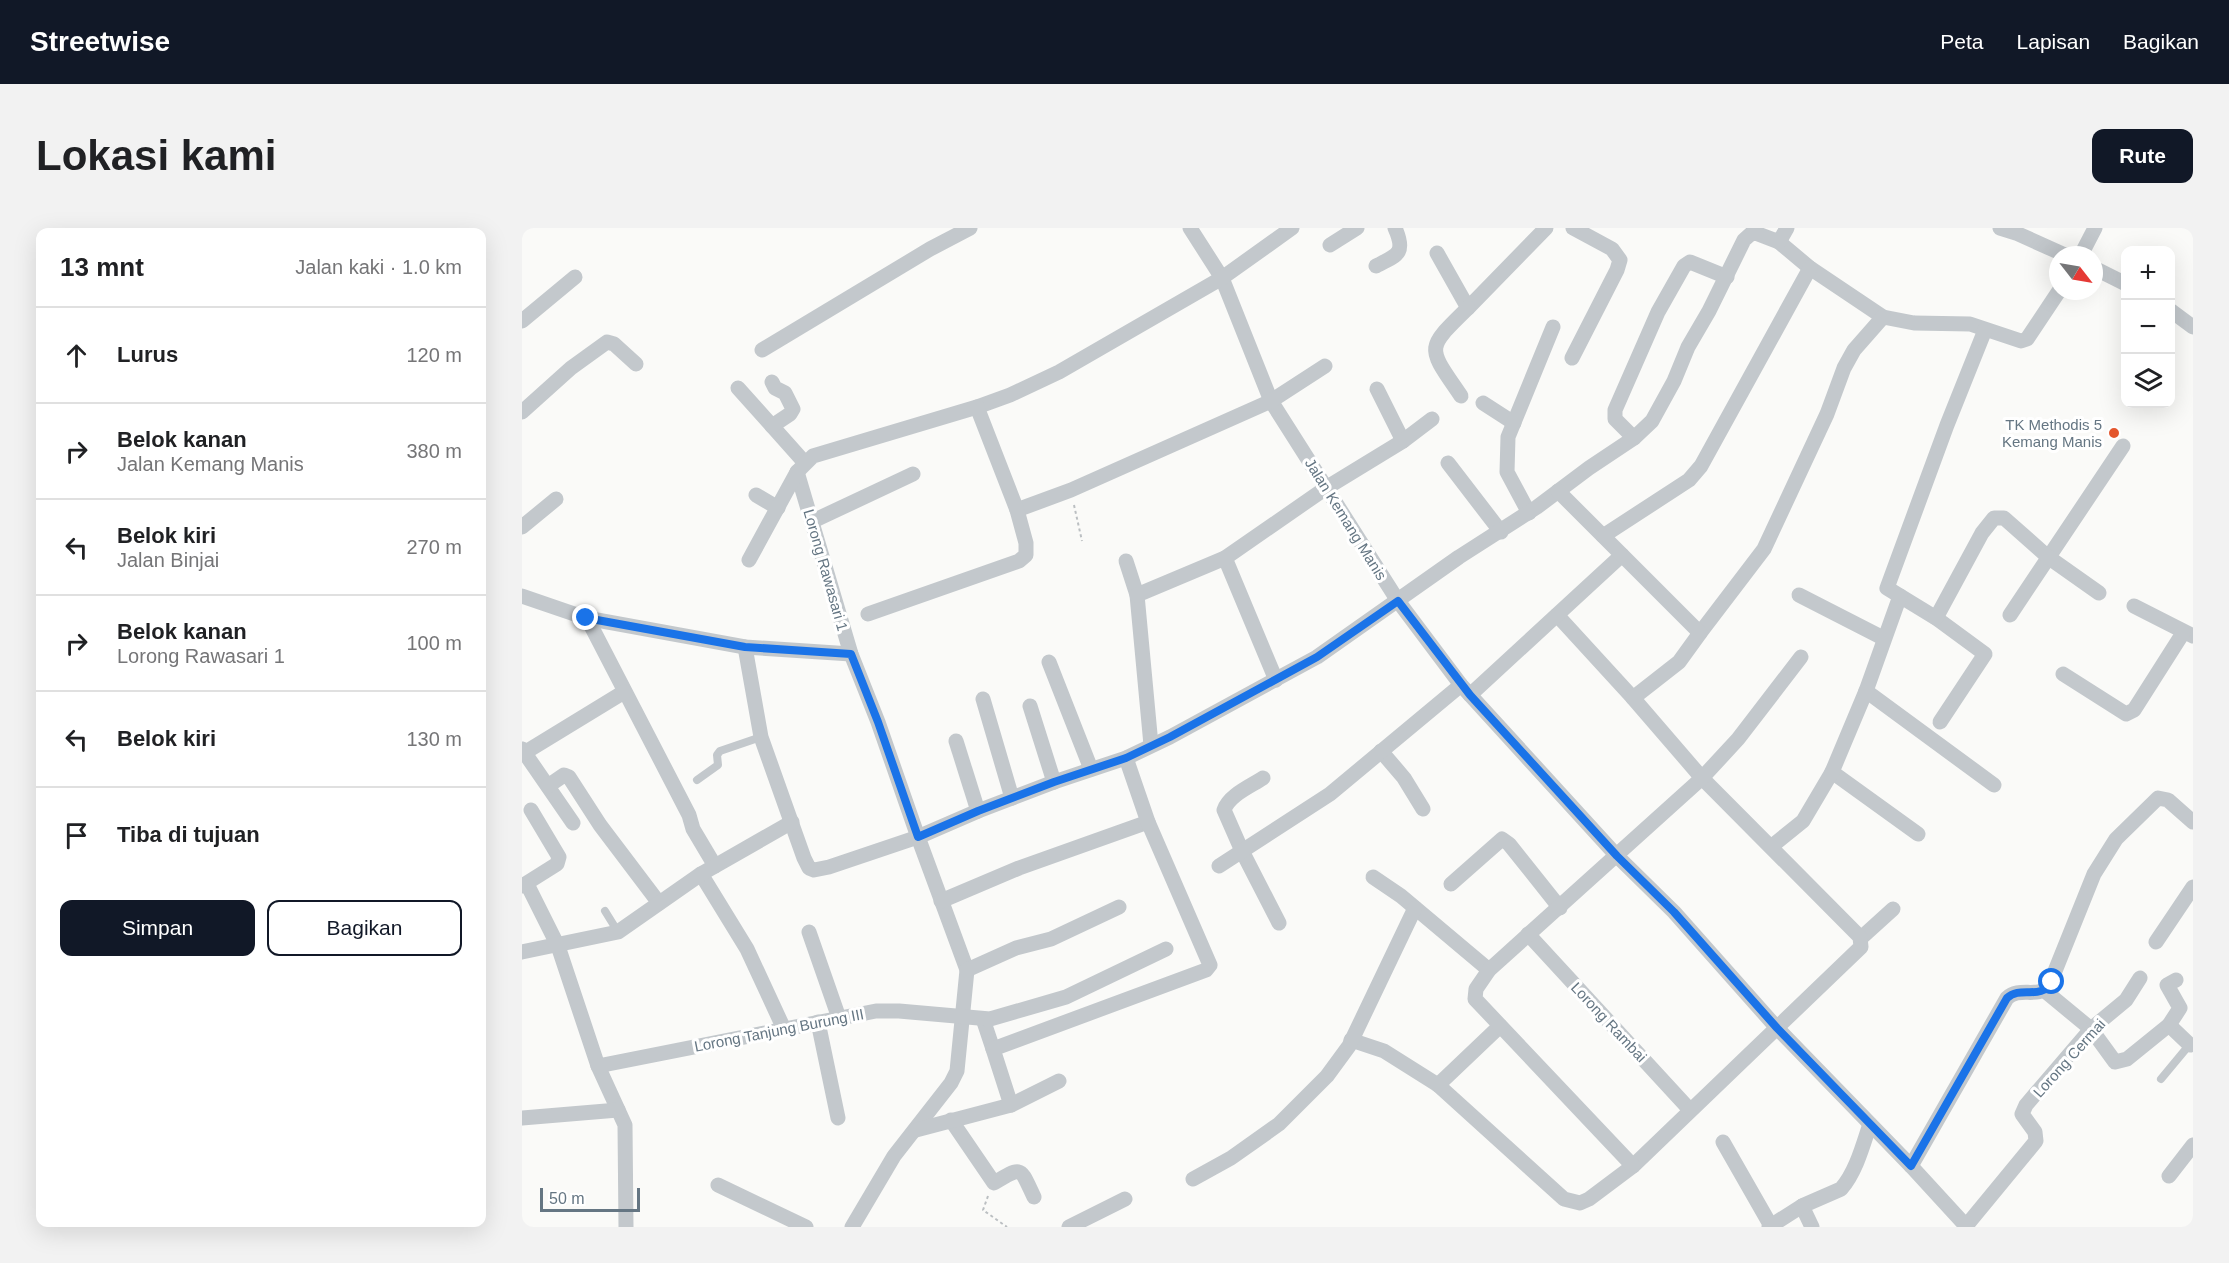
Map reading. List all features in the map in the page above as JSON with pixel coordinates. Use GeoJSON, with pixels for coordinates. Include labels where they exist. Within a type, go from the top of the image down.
{"type":"FeatureCollection","features":[{"type":"Feature","properties":{"kind":"street","name":"Jalan Kemang Manis"},"geometry":{"type":"LineString","coordinates":[[1190,228],[1222,278],[1271,401],[1398,601],[1466,690],[1617,856],[1674,912],[1777,1028],[1966,1226]]}},
{"type":"Feature","properties":{"kind":"street"},"geometry":{"type":"LineString","coordinates":[[1330,245],[1357,228]]}},
{"type":"Feature","properties":{"kind":"street"},"geometry":{"type":"LineString","coordinates":[[1376,266],[1391,258],[1400,249],[1401,241],[1395,228]]}},
{"type":"Feature","properties":{"kind":"street"},"geometry":{"type":"LineString","coordinates":[[1461,396],[1436,357],[1434,345],[1441,335],[1546,228]]}},
{"type":"Feature","properties":{"kind":"street"},"geometry":{"type":"LineString","coordinates":[[1572,358],[1620,260],[1612,249],[1573,228]]}},
{"type":"Feature","properties":{"kind":"street"},"geometry":{"type":"LineString","coordinates":[[1779,242],[1787,228]]}},
{"type":"Feature","properties":{"kind":"street"},"geometry":{"type":"LineString","coordinates":[[2000,228],[2049,248]]}},
{"type":"Feature","properties":{"kind":"street"},"geometry":{"type":"LineString","coordinates":[[2086,246],[2095,228]]}},
{"type":"Feature","properties":{"kind":"street"},"geometry":{"type":"LineString","coordinates":[[762,351],[967,229]]}},
{"type":"Feature","properties":{"kind":"street"},"geometry":{"type":"LineString","coordinates":[[749,560],[801,467],[813,456],[977,407],[1010,395],[1059,372],[1222,278],[1285,230]]}},
{"type":"Feature","properties":{"kind":"street"},"geometry":{"type":"LineString","coordinates":[[745,647],[761,737],[804,858],[809,868],[814,870],[829,867],[918,837],[1054,782],[1126,758],[1170,737],[1317,657],[1459,557],[1529,513],[1634,438],[1652,421],[1744,240],[1753,232],[1779,242],[1810,268],[1883,317],[1914,323],[1970,324],[2021,341],[2027,339],[2053,300]]}},
{"type":"Feature","properties":{"kind":"street"},"geometry":{"type":"LineString","coordinates":[[1437,253],[1468,308]]}},
{"type":"Feature","properties":{"kind":"street"},"geometry":{"type":"LineString","coordinates":[[1634,438],[1615,420],[1615,410],[1658,312],[1684,266],[1690,262],[1727,277]]}},
{"type":"Feature","properties":{"kind":"street"},"geometry":{"type":"LineString","coordinates":[[1603,536],[1689,480],[1701,466],[1810,268]]}},
{"type":"Feature","properties":{"kind":"street"},"geometry":{"type":"LineString","coordinates":[[2103,272],[2121,282]]}},
{"type":"Feature","properties":{"kind":"street"},"geometry":{"type":"LineString","coordinates":[[522,321],[575,277]]}},
{"type":"Feature","properties":{"kind":"street"},"geometry":{"type":"LineString","coordinates":[[2175,314],[2193,327]]}},
{"type":"Feature","properties":{"kind":"street"},"geometry":{"type":"LineString","coordinates":[[1633,698],[1679,662],[1764,549],[1827,414],[1844,368],[1854,350],[1883,317]]}},
{"type":"Feature","properties":{"kind":"street"},"geometry":{"type":"LineString","coordinates":[[1529,513],[1507,472],[1508,437],[1553,327]]}},
{"type":"Feature","properties":{"kind":"street"},"geometry":{"type":"LineString","coordinates":[[1940,722],[1985,654],[1936,618],[1887,588],[1985,330]]}},
{"type":"Feature","properties":{"kind":"street"},"geometry":{"type":"LineString","coordinates":[[522,412],[571,368],[607,342],[614,344],[636,364]]}},
{"type":"Feature","properties":{"kind":"street"},"geometry":{"type":"LineString","coordinates":[[1017,510],[1071,490],[1271,401],[1325,366]]}},
{"type":"Feature","properties":{"kind":"street"},"geometry":{"type":"LineString","coordinates":[[772,382],[775,388],[785,393],[793,409],[790,414],[772,426]]}},
{"type":"Feature","properties":{"kind":"street"},"geometry":{"type":"LineString","coordinates":[[738,388],[772,426],[801,467]]}},
{"type":"Feature","properties":{"kind":"street"},"geometry":{"type":"LineString","coordinates":[[1377,390],[1403,441]]}},
{"type":"Feature","properties":{"kind":"street"},"geometry":{"type":"LineString","coordinates":[[1483,403],[1514,423]]}},
{"type":"Feature","properties":{"kind":"street"},"geometry":{"type":"LineString","coordinates":[[868,614],[1019,561],[1026,555],[1026,543],[1017,510],[977,407]]}},
{"type":"Feature","properties":{"kind":"street"},"geometry":{"type":"LineString","coordinates":[[1137,595],[1225,558],[1326,488],[1403,441],[1432,419]]}},
{"type":"Feature","properties":{"kind":"street"},"geometry":{"type":"LineString","coordinates":[[2010,615],[2123,446]]}},
{"type":"Feature","properties":{"kind":"street"},"geometry":{"type":"LineString","coordinates":[[1448,463],[1501,532]]}},
{"type":"Feature","properties":{"kind":"street","name":"Lorong Rawasari 1"},"geometry":{"type":"LineString","coordinates":[[801,467],[829,583],[851,654],[878,722],[967,969]]}},
{"type":"Feature","properties":{"kind":"street"},"geometry":{"type":"LineString","coordinates":[[813,521],[913,474]]}},
{"type":"Feature","properties":{"kind":"street"},"geometry":{"type":"LineString","coordinates":[[1558,491],[1700,633]]}},
{"type":"Feature","properties":{"kind":"street"},"geometry":{"type":"LineString","coordinates":[[756,495],[777,508]]}},
{"type":"Feature","properties":{"kind":"street"},"geometry":{"type":"LineString","coordinates":[[522,527],[556,499]]}},
{"type":"Feature","properties":{"kind":"street"},"geometry":{"type":"LineString","coordinates":[[1936,618],[1982,533],[1994,518],[2004,518],[2048,557],[2099,593]]}},
{"type":"Feature","properties":{"kind":"street"},"geometry":{"type":"LineString","coordinates":[[1219,866],[1330,794],[1381,751],[1466,690],[1557,615],[1622,555]]}},
{"type":"Feature","properties":{"kind":"street"},"geometry":{"type":"LineString","coordinates":[[1225,558],[1276,680]]}},
{"type":"Feature","properties":{"kind":"street"},"geometry":{"type":"LineString","coordinates":[[1125,561],[1137,595],[1151,745]]}},
{"type":"Feature","properties":{"kind":"street"},"geometry":{"type":"LineString","coordinates":[[1799,595],[1884,638]]}},
{"type":"Feature","properties":{"kind":"street"},"geometry":{"type":"LineString","coordinates":[[522,596],[586,618],[745,647],[851,654]]}},
{"type":"Feature","properties":{"kind":"street"},"geometry":{"type":"LineString","coordinates":[[1772,846],[1803,821],[1832,772],[1866,691],[1900,596]]}},
{"type":"Feature","properties":{"kind":"street"},"geometry":{"type":"LineString","coordinates":[[2063,674],[2126,714],[2134,710],[2188,634],[2133,606]]}},
{"type":"Feature","properties":{"kind":"street"},"geometry":{"type":"LineString","coordinates":[[1351,1040],[1384,1051],[1438,1085],[1564,1199],[1580,1203],[1589,1199],[1633,1166],[1861,947],[1861,938],[1702,778],[1557,615]]}},
{"type":"Feature","properties":{"kind":"street"},"geometry":{"type":"LineString","coordinates":[[586,618],[689,815],[693,829],[715,866]]}},
{"type":"Feature","properties":{"kind":"street"},"geometry":{"type":"LineString","coordinates":[[1633,1166],[1475,999],[1476,989],[1489,970],[1702,778],[1738,740],[1801,657]]}},
{"type":"Feature","properties":{"kind":"street"},"geometry":{"type":"LineString","coordinates":[[1049,662],[1091,769]]}},
{"type":"Feature","properties":{"kind":"street"},"geometry":{"type":"LineString","coordinates":[[1866,691],[1994,785]]}},
{"type":"Feature","properties":{"kind":"street"},"geometry":{"type":"LineString","coordinates":[[573,823],[523,751],[624,692]]}},
{"type":"Feature","properties":{"kind":"street"},"geometry":{"type":"LineString","coordinates":[[983,699],[1012,798]]}},
{"type":"Feature","properties":{"kind":"street"},"geometry":{"type":"LineString","coordinates":[[1030,706],[1054,782]]}},
{"type":"Feature","properties":{"kind":"street"},"geometry":{"type":"LineString","coordinates":[[956,741],[978,811]]}},
{"type":"Feature","properties":{"kind":"street"},"geometry":{"type":"LineString","coordinates":[[1381,751],[1404,778],[1423,809]]}},
{"type":"Feature","properties":{"kind":"street"},"geometry":{"type":"LineString","coordinates":[[993,1049],[1206,970],[1210,965],[1148,822],[1126,758]]}},
{"type":"Feature","properties":{"kind":"street"},"geometry":{"type":"LineString","coordinates":[[1832,772],[1918,834]]}},
{"type":"Feature","properties":{"kind":"street"},"geometry":{"type":"LineString","coordinates":[[548,786],[562,776],[569,777],[600,825],[659,903]]}},
{"type":"Feature","properties":{"kind":"street"},"geometry":{"type":"LineString","coordinates":[[1263,778],[1225,806],[1225,815],[1279,923]]}},
{"type":"Feature","properties":{"kind":"street"},"geometry":{"type":"LineString","coordinates":[[1911,1166],[2007,998],[2015,992],[2034,993],[2045,990],[2052,982],[2094,874],[2116,839],[2158,798],[2168,800],[2193,822]]}},
{"type":"Feature","properties":{"kind":"street"},"geometry":{"type":"LineString","coordinates":[[531,810],[558,857],[558,861],[557,864],[524,885],[558,946],[598,1066],[625,1125],[626,1227]]}},
{"type":"Feature","properties":{"kind":"street"},"geometry":{"type":"LineString","coordinates":[[522,952],[618,932],[701,874],[792,822]]}},
{"type":"Feature","properties":{"kind":"street"},"geometry":{"type":"LineString","coordinates":[[941,901],[1019,868],[1148,822]]}},
{"type":"Feature","properties":{"kind":"street"},"geometry":{"type":"LineString","coordinates":[[1451,884],[1502,839],[1509,844],[1560,908]]}},
{"type":"Feature","properties":{"kind":"street"},"geometry":{"type":"LineString","coordinates":[[701,874],[747,949],[784,1029]]}},
{"type":"Feature","properties":{"kind":"street"},"geometry":{"type":"LineString","coordinates":[[1373,877],[1415,908],[1489,970]]}},
{"type":"Feature","properties":{"kind":"street"},"geometry":{"type":"LineString","coordinates":[[2156,942],[2193,887]]}},
{"type":"Feature","properties":{"kind":"street"},"geometry":{"type":"LineString","coordinates":[[852,1227],[894,1156],[951,1083],[957,1071],[967,969],[1016,948],[1051,939],[1119,907]]}},
{"type":"Feature","properties":{"kind":"street"},"geometry":{"type":"LineString","coordinates":[[1193,1179],[1231,1158],[1279,1124],[1327,1076],[1351,1040],[1415,908]]}},
{"type":"Feature","properties":{"kind":"street"},"geometry":{"type":"LineString","coordinates":[[1861,938],[1893,909]]}},
{"type":"Feature","properties":{"kind":"street"},"geometry":{"type":"LineString","coordinates":[[809,932],[839,1018]]}},
{"type":"Feature","properties":{"kind":"street","name":"Lorong Rambai"},"geometry":{"type":"LineString","coordinates":[[1528,934],[1690,1110]]}},
{"type":"Feature","properties":{"kind":"street"},"geometry":{"type":"LineString","coordinates":[[1011,1104],[983,1019],[1029,1009],[1066,997],[1166,949]]}},
{"type":"Feature","properties":{"kind":"street","name":"Lorong Cermai"},"geometry":{"type":"LineString","coordinates":[[1966,1226],[2035,1144],[2036,1134],[2022,1114],[2024,1109],[2091,1029],[2126,1000],[2140,978]]}},
{"type":"Feature","properties":{"kind":"street"},"geometry":{"type":"LineString","coordinates":[[2045,990],[2091,1029],[2110,1058],[2118,1062],[2127,1059],[2169,1025],[2180,1008],[2166,985],[2176,980]]}},
{"type":"Feature","properties":{"kind":"street","name":"Lorong Tanjung Burung III"},"geometry":{"type":"LineString","coordinates":[[598,1066],[876,1011],[983,1019]]}},
{"type":"Feature","properties":{"kind":"street"},"geometry":{"type":"LineString","coordinates":[[818,1022],[837,1118]]}},
{"type":"Feature","properties":{"kind":"street"},"geometry":{"type":"LineString","coordinates":[[2169,1025],[2192,1043]]}},
{"type":"Feature","properties":{"kind":"street"},"geometry":{"type":"LineString","coordinates":[[1438,1085],[1500,1026]]}},
{"type":"Feature","properties":{"kind":"street"},"geometry":{"type":"LineString","coordinates":[[916,1130],[1011,1104],[1059,1082]]}},
{"type":"Feature","properties":{"kind":"street"},"geometry":{"type":"LineString","coordinates":[[522,1119],[618,1110]]}},
{"type":"Feature","properties":{"kind":"street"},"geometry":{"type":"LineString","coordinates":[[951,1120],[994,1183],[1012,1172],[1019,1171],[1023,1173],[1034,1197]]}},
{"type":"Feature","properties":{"kind":"street"},"geometry":{"type":"LineString","coordinates":[[1723,1142],[1770,1226],[1802,1206],[1841,1189],[1863,1147],[1870,1124]]}},
{"type":"Feature","properties":{"kind":"street"},"geometry":{"type":"LineString","coordinates":[[2169,1176],[2193,1145]]}},
{"type":"Feature","properties":{"kind":"street"},"geometry":{"type":"LineString","coordinates":[[718,1185],[806,1227]]}},
{"type":"Feature","properties":{"kind":"street"},"geometry":{"type":"LineString","coordinates":[[1069,1227],[1125,1199]]}},
{"type":"Feature","properties":{"kind":"street"},"geometry":{"type":"LineString","coordinates":[[1802,1206],[1812,1227]]}},
{"type":"Feature","properties":{"kind":"lane"},"geometry":{"type":"LineString","coordinates":[[697,780],[718,765],[717,755],[720,751],[761,737]]}},
{"type":"Feature","properties":{"kind":"lane"},"geometry":{"type":"LineString","coordinates":[[605,911],[618,932]]}},
{"type":"Feature","properties":{"kind":"lane"},"geometry":{"type":"LineString","coordinates":[[2161,1079],[2192,1043]]}},
{"type":"Feature","properties":{"kind":"path"},"geometry":{"type":"LineString","coordinates":[[1071,490],[1082,541]]}},
{"type":"Feature","properties":{"kind":"path"},"geometry":{"type":"LineString","coordinates":[[994,1183],[983,1210],[1006,1227]]}},
{"type":"Feature","properties":{"kind":"place","name":"TK Methodis 5 Kemang Manis"},"geometry":{"type":"Point","coordinates":[2114,433]}},
{"type":"Feature","properties":{"kind":"route"},"geometry":{"type":"LineString","coordinates":[[586,618],[745,647],[851,654],[878,722],[918,837],[1054,782],[1126,758],[1170,737],[1317,657],[1398,601],[1470,695],[1617,856],[1674,912],[1777,1028],[1911,1166],[2007,998],[2015,992],[2034,993],[2045,990],[2052,982]]}}]}
